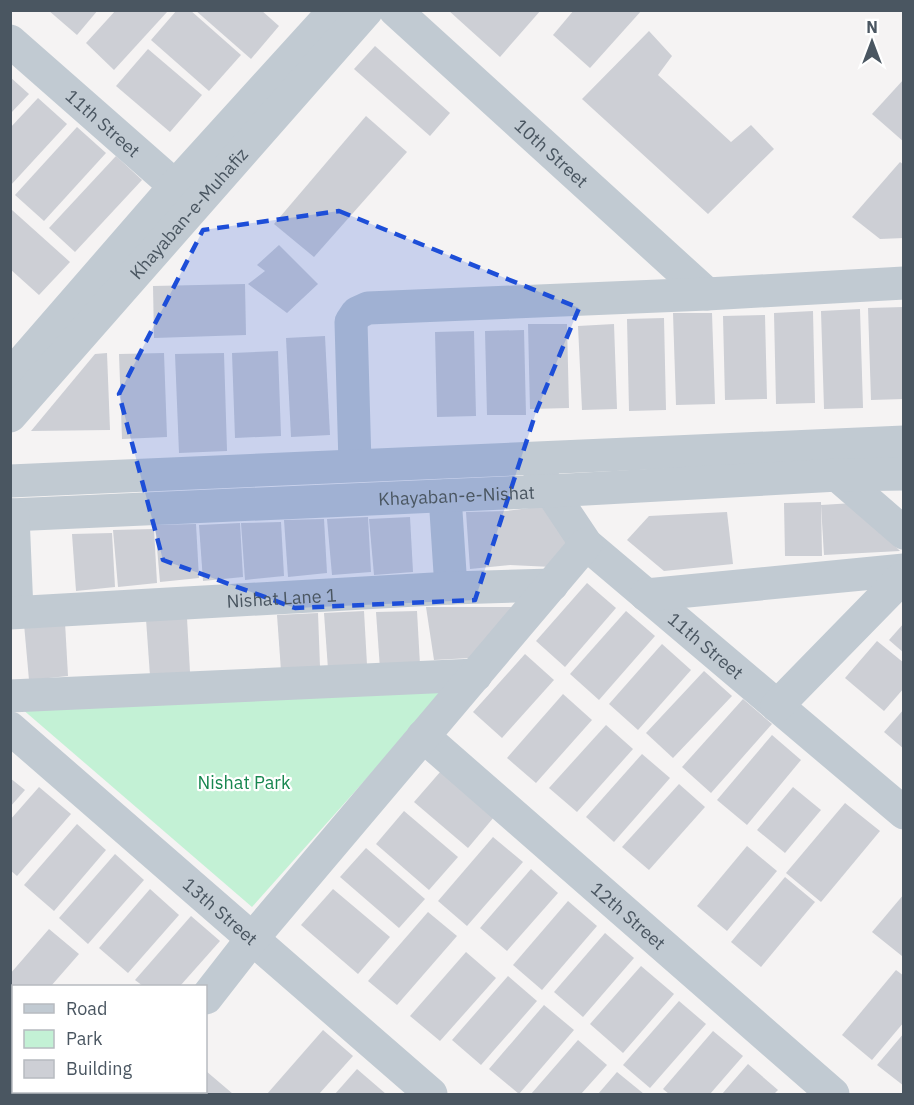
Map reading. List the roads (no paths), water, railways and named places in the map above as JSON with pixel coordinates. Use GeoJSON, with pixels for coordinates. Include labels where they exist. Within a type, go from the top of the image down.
{"type":"FeatureCollection","features":[{"type":"Feature","properties":{"kind":"street","name":"Khayaban-e-Muhafiz"},"geometry":{"type":"LineString","coordinates":[[14,395],[186,195],[335,10]]}},
{"type":"Feature","properties":{"kind":"street","name":"Khayaban-e-Muhafiz"},"geometry":{"type":"LineString","coordinates":[[186,195],[367,10]]}},
{"type":"Feature","properties":{"kind":"street","name":"10th Street"},"geometry":{"type":"LineString","coordinates":[[395,10],[707,294]]}},
{"type":"Feature","properties":{"kind":"street","name":"11th Street"},"geometry":{"type":"LineString","coordinates":[[10,41],[186,195]]}},
{"type":"Feature","properties":{"kind":"street"},"geometry":{"type":"LineString","coordinates":[[355,464],[351,322],[357,313],[368,308],[903,284]]}},
{"type":"Feature","properties":{"kind":"street","name":"Khayaban-e-Nishat"},"geometry":{"type":"LineString","coordinates":[[10,481],[355,464],[903,442]]}},
{"type":"Feature","properties":{"kind":"street"},"geometry":{"type":"LineString","coordinates":[[804,446],[903,533]]}},
{"type":"Feature","properties":{"kind":"street","name":"11th Street"},"geometry":{"type":"LineString","coordinates":[[530,458],[586,544],[903,813]]}},
{"type":"Feature","properties":{"kind":"street","name":"Khayaban-e-Nishat"},"geometry":{"type":"LineString","coordinates":[[12,515],[550,491],[838,475],[903,474]]}},
{"type":"Feature","properties":{"kind":"street"},"geometry":{"type":"LineString","coordinates":[[445,496],[451,588]]}},
{"type":"Feature","properties":{"kind":"street"},"geometry":{"type":"LineString","coordinates":[[12,515],[14,612]]}},
{"type":"Feature","properties":{"kind":"street"},"geometry":{"type":"LineString","coordinates":[[207,997],[252,939],[586,544]]}},
{"type":"Feature","properties":{"kind":"street"},"geometry":{"type":"LineString","coordinates":[[646,595],[903,570]]}},
{"type":"Feature","properties":{"kind":"street"},"geometry":{"type":"LineString","coordinates":[[777,706],[903,576]]}},
{"type":"Feature","properties":{"kind":"street","name":"Nishat Lane 1"},"geometry":{"type":"LineString","coordinates":[[14,612],[451,588],[552,585]]}},
{"type":"Feature","properties":{"kind":"street"},"geometry":{"type":"LineString","coordinates":[[10,696],[476,675]]}},
{"type":"Feature","properties":{"kind":"street","name":"13th Street"},"geometry":{"type":"LineString","coordinates":[[10,729],[430,1095]]}},
{"type":"Feature","properties":{"kind":"street","name":"12th Street"},"geometry":{"type":"LineString","coordinates":[[423,736],[833,1095]]}},
{"type":"Feature","properties":{"kind":"park label","name":"Nishat Park"},"geometry":{"type":"Point","coordinates":[244,782]}}]}
